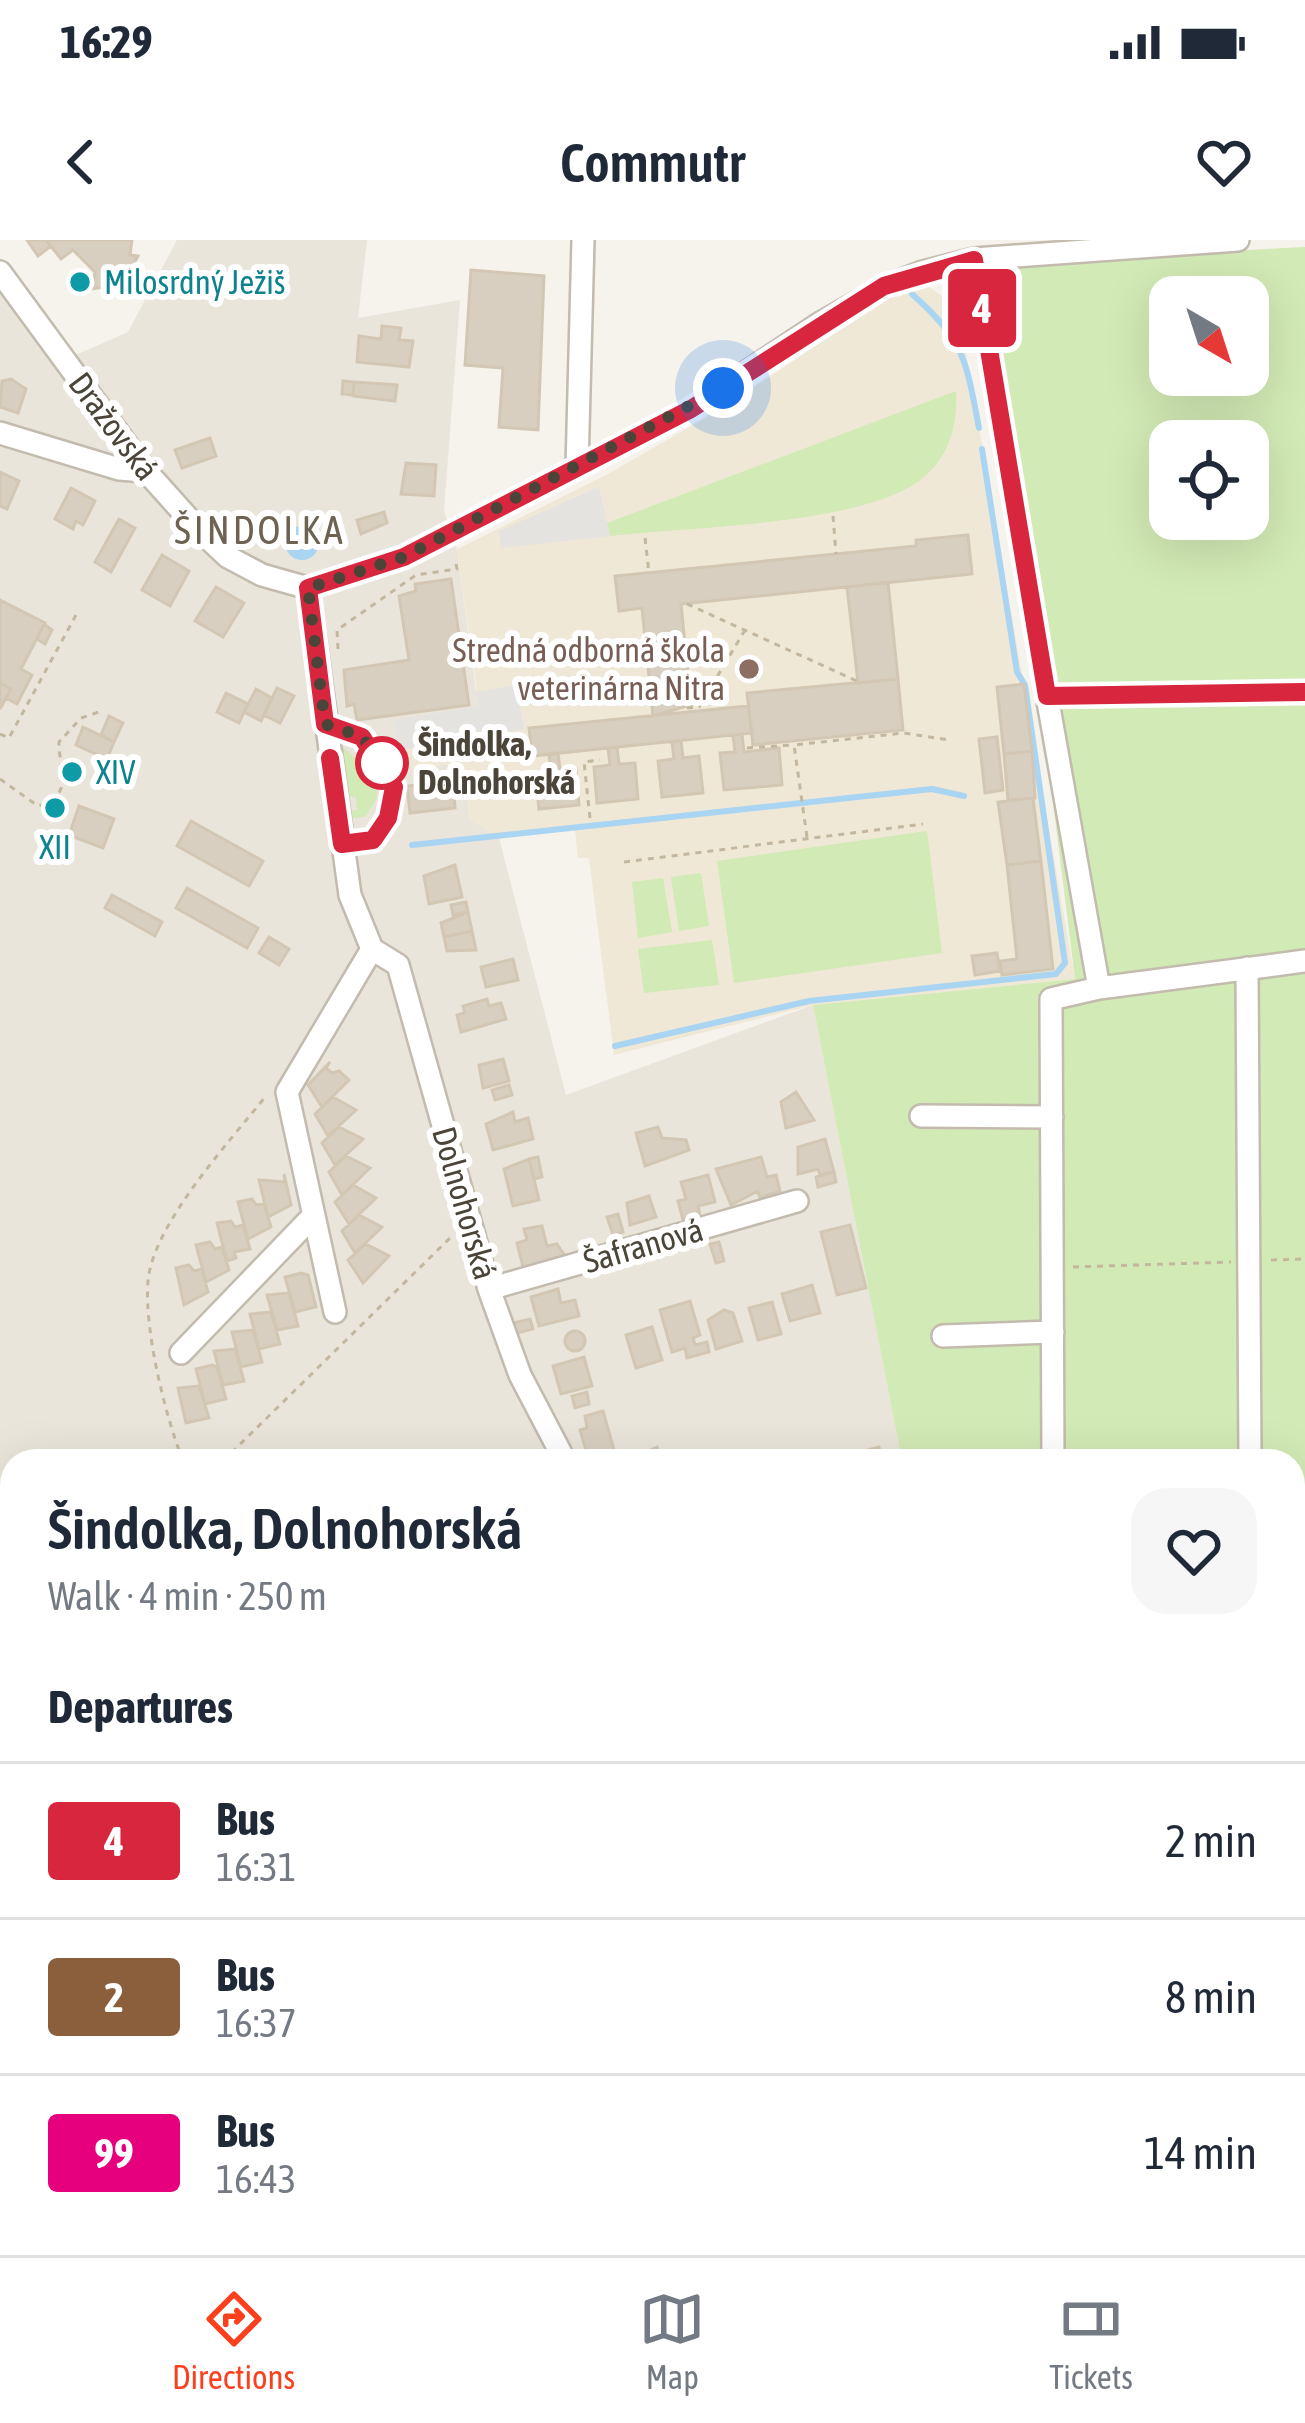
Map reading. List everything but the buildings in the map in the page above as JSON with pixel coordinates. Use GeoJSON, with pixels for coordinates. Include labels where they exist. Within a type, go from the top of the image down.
{"type":"FeatureCollection","features":[{"type":"Feature","properties":{"kind":"street"},"geometry":{"type":"LineString","coordinates":[[577,466],[584,240]]}},
{"type":"Feature","properties":{"kind":"street"},"geometry":{"type":"LineString","coordinates":[[308,588],[404,557],[691,409],[884,286],[974,260],[1238,240]]}},
{"type":"Feature","properties":{"kind":"street"},"geometry":{"type":"LineString","coordinates":[[974,260],[1099,988]]}},
{"type":"Feature","properties":{"kind":"street","name":"Dražovská"},"geometry":{"type":"LineString","coordinates":[[0,272],[146,471],[228,557],[262,575],[308,588]]}},
{"type":"Feature","properties":{"kind":"street"},"geometry":{"type":"LineString","coordinates":[[0,434],[146,471]]}},
{"type":"Feature","properties":{"kind":"street","name":"Dolnohorská"},"geometry":{"type":"LineString","coordinates":[[308,588],[350,895],[372,949],[398,965],[489,1288],[527,1390],[559,1449]]}},
{"type":"Feature","properties":{"kind":"street"},"geometry":{"type":"LineString","coordinates":[[1047,696],[1305,692]]}},
{"type":"Feature","properties":{"kind":"street"},"geometry":{"type":"LineString","coordinates":[[335,1312],[287,1092],[372,949]]}},
{"type":"Feature","properties":{"kind":"street"},"geometry":{"type":"LineString","coordinates":[[1054,1449],[1052,1000],[1099,988],[1305,961]]}},
{"type":"Feature","properties":{"kind":"street"},"geometry":{"type":"LineString","coordinates":[[1247,968],[1250,1449]]}},
{"type":"Feature","properties":{"kind":"street"},"geometry":{"type":"LineString","coordinates":[[921,1116],[1052,1117]]}},
{"type":"Feature","properties":{"kind":"street","name":"Šafranová"},"geometry":{"type":"LineString","coordinates":[[489,1288],[797,1201]]}},
{"type":"Feature","properties":{"kind":"street"},"geometry":{"type":"LineString","coordinates":[[181,1353],[311,1218]]}},
{"type":"Feature","properties":{"kind":"street"},"geometry":{"type":"LineString","coordinates":[[944,1336],[1053,1332]]}},
{"type":"Feature","properties":{"kind":"lane"},"geometry":{"type":"LineString","coordinates":[[325,724],[362,737],[394,787],[388,818],[373,840],[342,844]]}},
{"type":"Feature","properties":{"kind":"path"},"geometry":{"type":"LineString","coordinates":[[832,516],[836,554]]}},
{"type":"Feature","properties":{"kind":"path"},"geometry":{"type":"LineString","coordinates":[[645,538],[649,573]]}},
{"type":"Feature","properties":{"kind":"path"},"geometry":{"type":"LineString","coordinates":[[338,652],[338,630],[416,574],[457,569],[456,564]]}},
{"type":"Feature","properties":{"kind":"path"},"geometry":{"type":"LineString","coordinates":[[687,604],[857,681]]}},
{"type":"Feature","properties":{"kind":"path"},"geometry":{"type":"LineString","coordinates":[[0,734],[9,738],[76,615]]}},
{"type":"Feature","properties":{"kind":"path"},"geometry":{"type":"LineString","coordinates":[[687,708],[699,706],[746,628]]}},
{"type":"Feature","properties":{"kind":"path"},"geometry":{"type":"LineString","coordinates":[[0,779],[38,806],[53,802],[62,792],[66,773],[59,742],[81,718],[99,712]]}},
{"type":"Feature","properties":{"kind":"path"},"geometry":{"type":"LineString","coordinates":[[747,748],[904,733],[949,740]]}},
{"type":"Feature","properties":{"kind":"path"},"geometry":{"type":"LineString","coordinates":[[794,745],[807,839]]}},
{"type":"Feature","properties":{"kind":"path"},"geometry":{"type":"LineString","coordinates":[[590,818],[584,762],[600,760]]}},
{"type":"Feature","properties":{"kind":"path"},"geometry":{"type":"LineString","coordinates":[[623,862],[923,824]]}},
{"type":"Feature","properties":{"kind":"path"},"geometry":{"type":"LineString","coordinates":[[178,1449],[164,1411],[148,1278],[182,1201],[273,1088],[287,1092]]}},
{"type":"Feature","properties":{"kind":"path"},"geometry":{"type":"LineString","coordinates":[[235,1449],[470,1218]]}},
{"type":"Feature","properties":{"kind":"path"},"geometry":{"type":"LineString","coordinates":[[1052,1268],[1305,1259]]}},
{"type":"Feature","properties":{"kind":"shaded area"},"geometry":{"type":"Polygon","coordinates":[[[177,240],[367,240],[358,318],[460,300],[444,511],[457,549],[476,691],[516,685],[524,729],[403,769],[463,763],[470,819],[499,838],[566,1095],[813,1005],[900,1449],[0,1449],[0,293],[55,364],[128,332],[177,240]]]}},
{"type":"Feature","properties":{"kind":"shaded area","name":"Stredná odborná škola veterinárna Nitra"},"geometry":{"type":"Polygon","coordinates":[[[929,287],[958,307],[1075,979],[813,1005],[614,1055],[589,858],[578,858],[575,830],[499,838],[470,819],[463,763],[402,769],[400,750],[523,729],[516,685],[477,692],[457,549],[606,475],[728,405],[880,302],[929,287]]]}},
{"type":"Feature","properties":{"kind":"shaded area"},"geometry":{"type":"Polygon","coordinates":[[[599,487],[610,536],[501,548],[499,531],[599,487]]]}},
{"type":"Feature","properties":{"kind":"shaded area"},"geometry":{"type":"Polygon","coordinates":[[[516,685],[524,729],[400,750],[395,720],[478,706],[477,692],[516,685]]]}},
{"type":"Feature","properties":{"kind":"green space"},"geometry":{"type":"Polygon","coordinates":[[[1305,247],[1305,1449],[900,1449],[813,1005],[1075,979],[990,296],[1001,274],[1023,262],[1305,247]]]}},
{"type":"Feature","properties":{"kind":"green space"},"geometry":{"type":"Polygon","coordinates":[[[956,391],[953,429],[938,462],[919,481],[892,496],[815,515],[610,536],[607,523],[956,391]]]}},
{"type":"Feature","properties":{"kind":"green space"},"geometry":{"type":"Polygon","coordinates":[[[343,747],[376,778],[377,798],[365,817],[349,818],[344,811],[357,810],[356,797],[345,796],[336,749],[343,747]]]}},
{"type":"Feature","properties":{"kind":"green space"},"geometry":{"type":"Polygon","coordinates":[[[927,831],[942,953],[734,983],[717,861],[927,831]]]}},
{"type":"Feature","properties":{"kind":"green space"},"geometry":{"type":"Polygon","coordinates":[[[701,873],[709,926],[679,931],[671,877],[701,873]]]}},
{"type":"Feature","properties":{"kind":"green space"},"geometry":{"type":"Polygon","coordinates":[[[663,878],[672,932],[638,938],[632,882],[663,878]]]}},
{"type":"Feature","properties":{"kind":"green space"},"geometry":{"type":"Polygon","coordinates":[[[712,940],[719,985],[644,993],[638,949],[712,940]]]}},
{"type":"Feature","properties":{"kind":"water"},"geometry":{"type":"Polygon","coordinates":[[[302,526],[314,531],[319,543],[314,555],[302,560],[290,555],[285,543],[290,531],[302,526]]]}},
{"type":"Feature","properties":{"kind":"waterway"},"geometry":{"type":"LineString","coordinates":[[912,294],[953,339],[979,428]]}},
{"type":"Feature","properties":{"kind":"waterway"},"geometry":{"type":"LineString","coordinates":[[615,1046],[809,1001],[1056,974],[1065,963],[1025,685],[1017,672],[982,449]]}},
{"type":"Feature","properties":{"kind":"waterway"},"geometry":{"type":"LineString","coordinates":[[412,845],[932,789],[964,796]]}},
{"type":"Feature","properties":{"kind":"bus line","name":"4"},"geometry":{"type":"LineString","coordinates":[[330,758],[342,844],[373,840],[388,818],[394,787],[362,737],[325,724],[308,588],[404,557],[691,409],[884,286],[974,260],[1047,696],[1305,692]]}},
{"type":"Feature","properties":{"kind":"place","name":"Milosrdný Ježiš"},"geometry":{"type":"Point","coordinates":[80,282]}},
{"type":"Feature","properties":{"kind":"place","name":"Stredná odborná škola veterinárna Nitra"},"geometry":{"type":"Point","coordinates":[749,669]}},
{"type":"Feature","properties":{"kind":"place","name":"Šindolka, Dolnohorská"},"geometry":{"type":"Point","coordinates":[382,763]}},
{"type":"Feature","properties":{"kind":"place","name":"XIV"},"geometry":{"type":"Point","coordinates":[72,772]}},
{"type":"Feature","properties":{"kind":"place","name":"XII"},"geometry":{"type":"Point","coordinates":[55,808]}},
{"type":"Feature","properties":{"kind":"district","name":"ŠINDOLKA"},"geometry":{"type":"Point","coordinates":[260,530]}},
{"type":"Feature","properties":{"kind":"route"},"geometry":{"type":"LineString","coordinates":[[382,763],[387,770],[362,737],[325,724],[308,588],[404,557],[723,388]]}}]}
